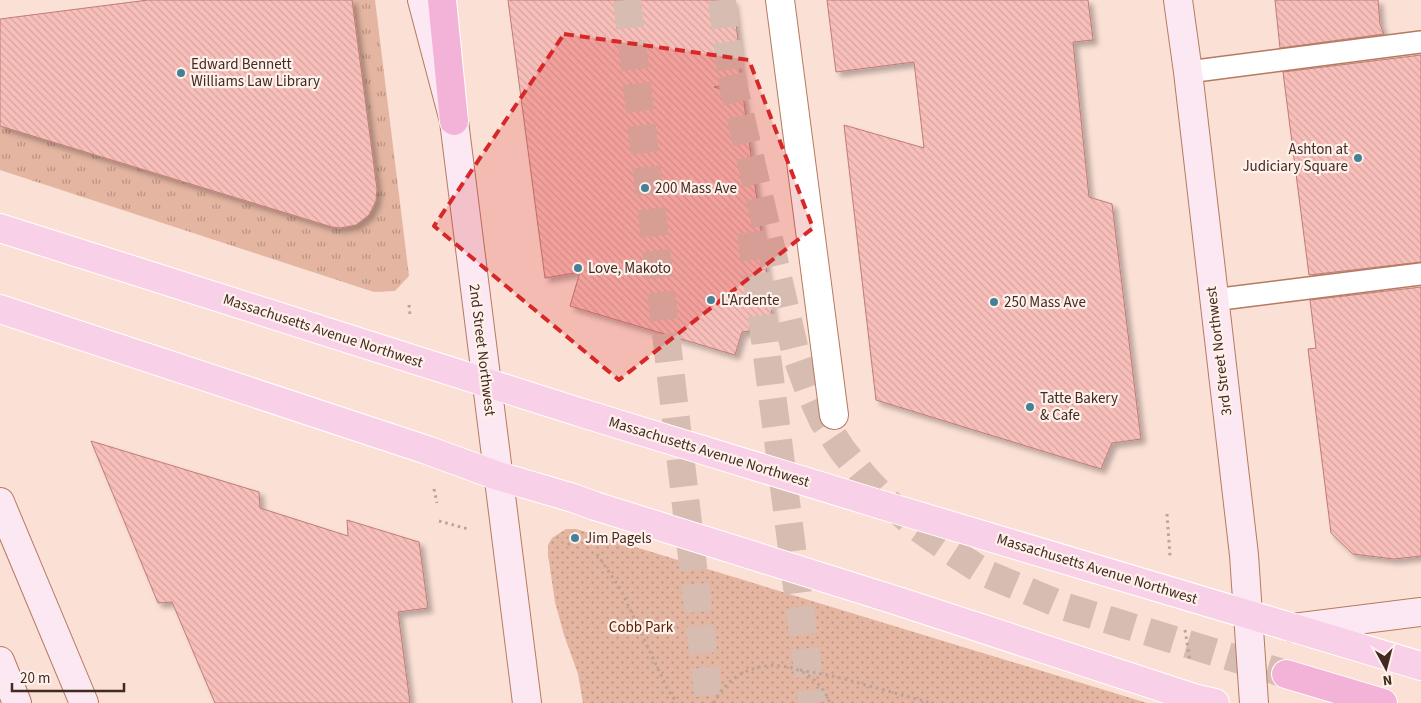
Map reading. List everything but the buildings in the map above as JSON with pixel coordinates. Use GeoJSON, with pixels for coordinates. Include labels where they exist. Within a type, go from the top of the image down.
{"type":"FeatureCollection","features":[{"type":"Feature","properties":{"kind":"highway"},"geometry":{"type":"LineString","coordinates":[[442,0],[454,121]]}},
{"type":"Feature","properties":{"kind":"highway"},"geometry":{"type":"LineString","coordinates":[[1286,674],[1383,703]]}},
{"type":"Feature","properties":{"kind":"main road","name":"Massachusetts Avenue Northwest"},"geometry":{"type":"LineString","coordinates":[[0,228],[582,413],[1421,666]]}},
{"type":"Feature","properties":{"kind":"main road"},"geometry":{"type":"LineString","coordinates":[[0,308],[427,450],[498,476],[573,498],[901,602],[1197,699],[1215,703]]}},
{"type":"Feature","properties":{"kind":"street","name":"2nd Street Northwest"},"geometry":{"type":"LineString","coordinates":[[422,0],[454,121],[527,703]]}},
{"type":"Feature","properties":{"kind":"street"},"geometry":{"type":"LineString","coordinates":[[780,0],[834,416]]}},
{"type":"Feature","properties":{"kind":"street","name":"3rd Street Northwest"},"geometry":{"type":"LineString","coordinates":[[1178,0],[1244,555],[1254,703]]}},
{"type":"Feature","properties":{"kind":"street"},"geometry":{"type":"LineString","coordinates":[[0,502],[84,703]]}},
{"type":"Feature","properties":{"kind":"street"},"geometry":{"type":"LineString","coordinates":[[1293,628],[1421,612]]}},
{"type":"Feature","properties":{"kind":"street"},"geometry":{"type":"LineString","coordinates":[[0,661],[17,703]]}},
{"type":"Feature","properties":{"kind":"lane"},"geometry":{"type":"LineString","coordinates":[[1188,72],[1421,42]]}},
{"type":"Feature","properties":{"kind":"lane"},"geometry":{"type":"LineString","coordinates":[[1213,300],[1421,274]]}},
{"type":"Feature","properties":{"kind":"path"},"geometry":{"type":"LineString","coordinates":[[409,305],[410,315]]}},
{"type":"Feature","properties":{"kind":"path"},"geometry":{"type":"LineString","coordinates":[[432,482],[437,503]]}},
{"type":"Feature","properties":{"kind":"path"},"geometry":{"type":"LineString","coordinates":[[1168,514],[1170,559]]}},
{"type":"Feature","properties":{"kind":"path"},"geometry":{"type":"LineString","coordinates":[[439,521],[468,529]]}},
{"type":"Feature","properties":{"kind":"path"},"geometry":{"type":"LineString","coordinates":[[568,545],[579,532]]}},
{"type":"Feature","properties":{"kind":"path"},"geometry":{"type":"LineString","coordinates":[[598,554],[621,590],[667,688],[677,703]]}},
{"type":"Feature","properties":{"kind":"path"},"geometry":{"type":"LineString","coordinates":[[1184,626],[1191,669]]}},
{"type":"Feature","properties":{"kind":"path"},"geometry":{"type":"LineString","coordinates":[[714,703],[719,693],[734,677],[754,668],[776,665],[837,677],[931,703]]}},
{"type":"Feature","properties":{"kind":"path"},"geometry":{"type":"LineString","coordinates":[[797,670],[815,681],[830,703]]}},
{"type":"Feature","properties":{"kind":"highlighted area"},"geometry":{"type":"Polygon","coordinates":[[[564,34],[749,60],[813,228],[619,380],[434,226],[564,34]]]}},
{"type":"Feature","properties":{"kind":"green space"},"geometry":{"type":"Polygon","coordinates":[[[352,0],[375,0],[409,276],[395,291],[374,292],[0,170],[0,126],[332,227],[351,226],[358,223],[364,219],[373,206],[377,189],[352,0]]]}},
{"type":"Feature","properties":{"kind":"green space","name":"Cobb Park"},"geometry":{"type":"Polygon","coordinates":[[[566,529],[576,529],[1147,703],[583,703],[578,674],[555,602],[548,555],[548,545],[552,538],[566,529]]]}},
{"type":"Feature","properties":{"kind":"tunnel"},"geometry":{"type":"LineString","coordinates":[[627,0],[709,703]]}},
{"type":"Feature","properties":{"kind":"tunnel"},"geometry":{"type":"LineString","coordinates":[[722,0],[734,93]]}},
{"type":"Feature","properties":{"kind":"tunnel"},"geometry":{"type":"LineString","coordinates":[[731,75],[796,355],[823,421],[843,451],[866,479],[888,502],[918,528],[985,573],[1066,607],[1286,674]]}},
{"type":"Feature","properties":{"kind":"tunnel"},"geometry":{"type":"LineString","coordinates":[[751,232],[812,703]]}},
{"type":"Feature","properties":{"kind":"place","name":"Edward Bennett Williams Law Library"},"geometry":{"type":"Point","coordinates":[181,73]}},
{"type":"Feature","properties":{"kind":"place","name":"Ashton at Judiciary Square"},"geometry":{"type":"Point","coordinates":[1358,158]}},
{"type":"Feature","properties":{"kind":"place","name":"200 Mass Ave"},"geometry":{"type":"Point","coordinates":[645,188]}},
{"type":"Feature","properties":{"kind":"place","name":"Love, Makoto"},"geometry":{"type":"Point","coordinates":[578,268]}},
{"type":"Feature","properties":{"kind":"place","name":"L'Ardente"},"geometry":{"type":"Point","coordinates":[711,300]}},
{"type":"Feature","properties":{"kind":"place","name":"250 Mass Ave"},"geometry":{"type":"Point","coordinates":[994,302]}},
{"type":"Feature","properties":{"kind":"place","name":"Tatte Bakery & Cafe"},"geometry":{"type":"Point","coordinates":[1030,407]}},
{"type":"Feature","properties":{"kind":"place","name":"Jim Pagels"},"geometry":{"type":"Point","coordinates":[575,538]}}]}
